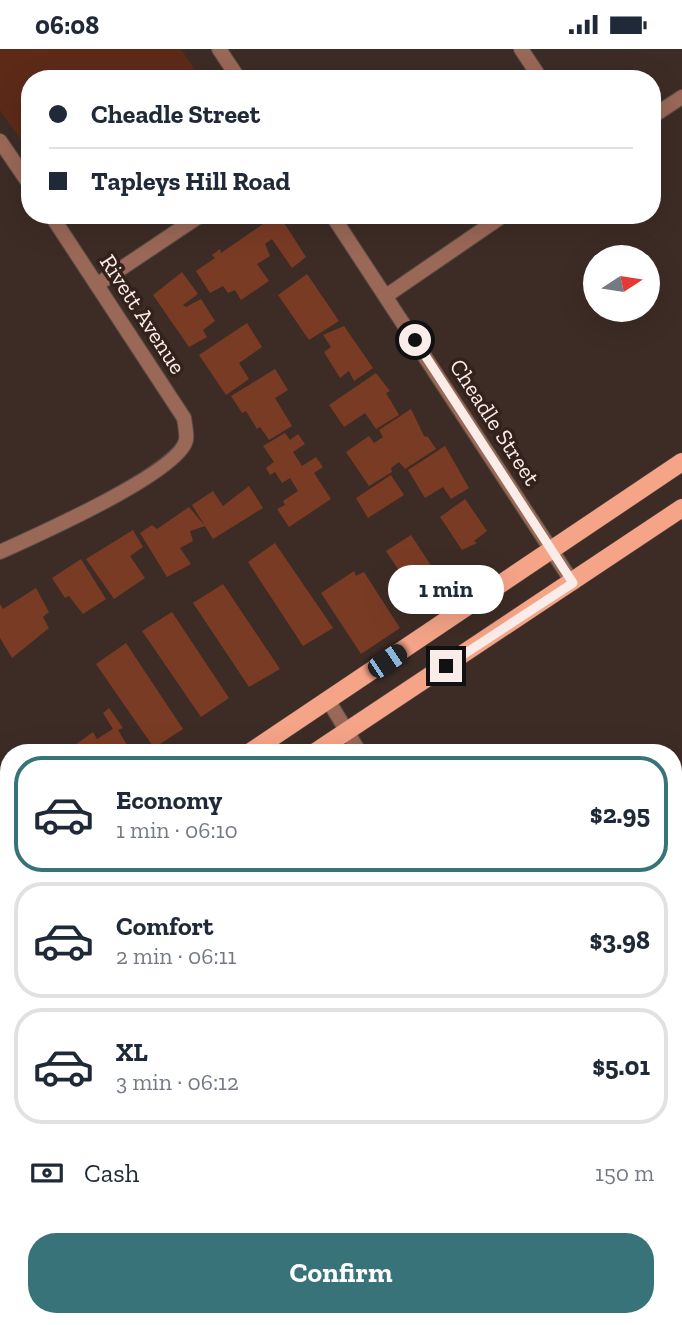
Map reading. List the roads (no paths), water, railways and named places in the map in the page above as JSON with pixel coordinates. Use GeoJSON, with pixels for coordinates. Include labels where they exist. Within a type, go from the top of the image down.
{"type":"FeatureCollection","features":[{"type":"Feature","properties":{"kind":"main road"},"geometry":{"type":"LineString","coordinates":[[262,744],[682,462]]}},
{"type":"Feature","properties":{"kind":"main road"},"geometry":{"type":"LineString","coordinates":[[327,744],[573,583],[682,508]]}},
{"type":"Feature","properties":{"kind":"street"},"geometry":{"type":"LineString","coordinates":[[219,49],[233,70]]}},
{"type":"Feature","properties":{"kind":"street"},"geometry":{"type":"LineString","coordinates":[[521,49],[535,70]]}},
{"type":"Feature","properties":{"kind":"street"},"geometry":{"type":"LineString","coordinates":[[661,111],[682,97]]}},
{"type":"Feature","properties":{"kind":"street"},"geometry":{"type":"LineString","coordinates":[[0,141],[21,172]]}},
{"type":"Feature","properties":{"kind":"street","name":"Rivett Avenue"},"geometry":{"type":"LineString","coordinates":[[0,552],[93,509],[174,457],[186,441],[184,418],[57,224]]}},
{"type":"Feature","properties":{"kind":"street"},"geometry":{"type":"LineString","coordinates":[[98,284],[188,224]]}},
{"type":"Feature","properties":{"kind":"street","name":"Cheadle Street"},"geometry":{"type":"LineString","coordinates":[[338,224],[573,583]]}},
{"type":"Feature","properties":{"kind":"street"},"geometry":{"type":"LineString","coordinates":[[386,296],[491,224]]}},
{"type":"Feature","properties":{"kind":"street"},"geometry":{"type":"LineString","coordinates":[[328,700],[356,744]]}}]}
